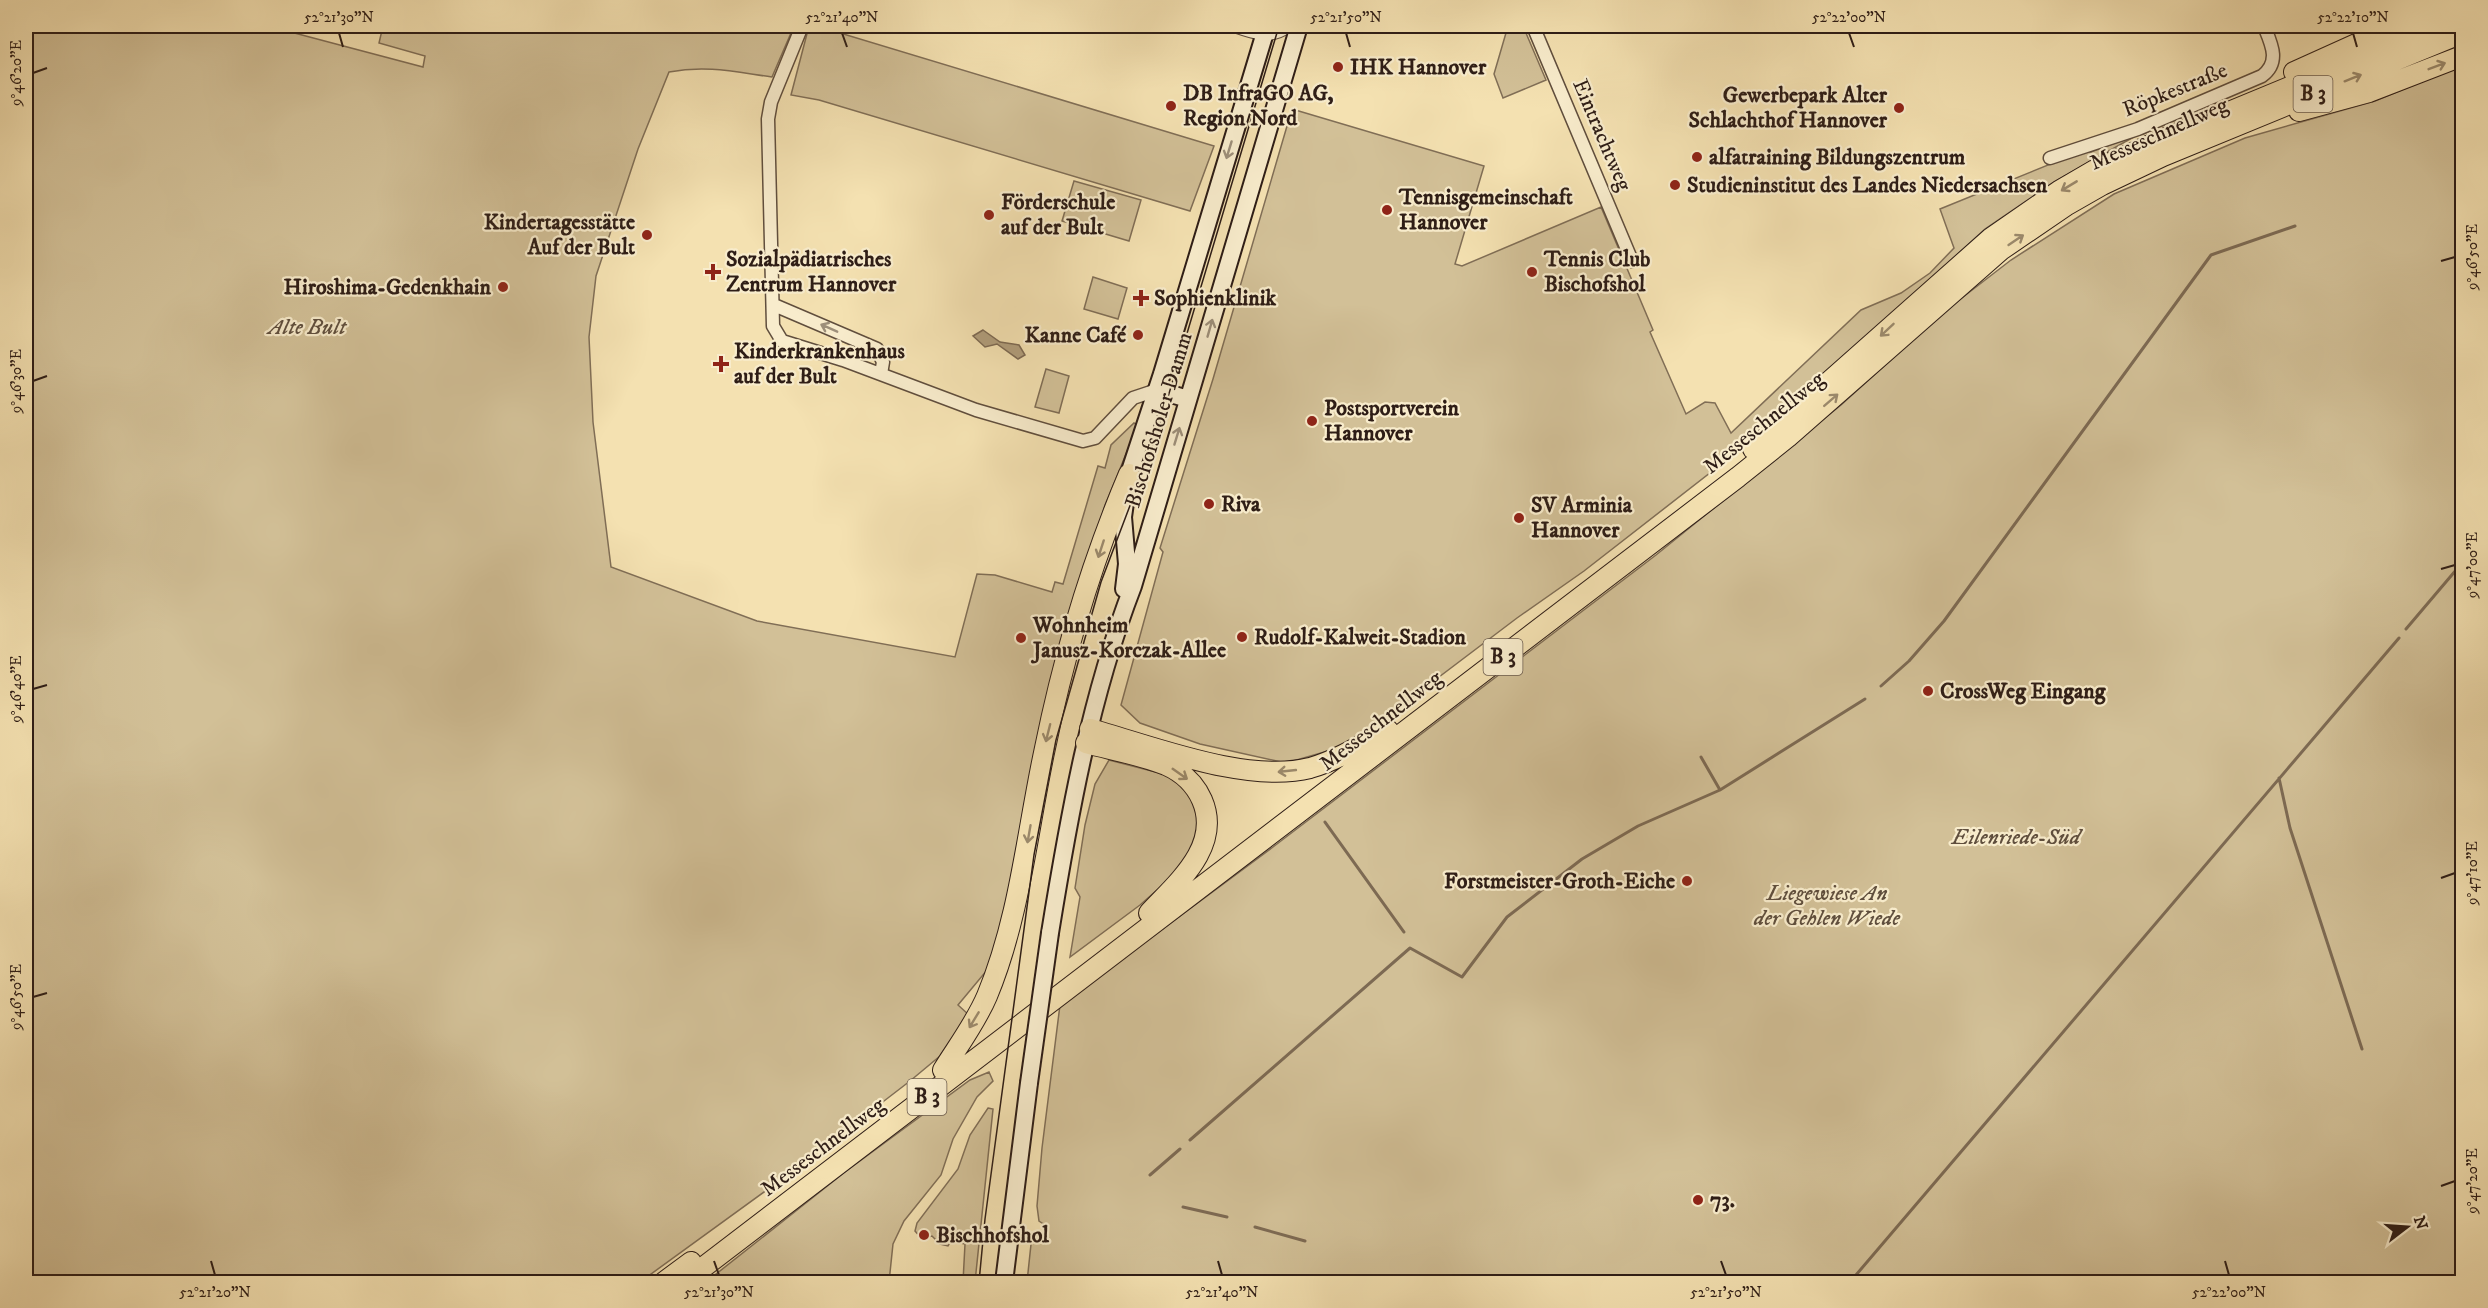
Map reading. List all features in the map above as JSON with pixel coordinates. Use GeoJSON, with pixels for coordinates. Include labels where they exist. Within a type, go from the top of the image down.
{"type":"FeatureCollection","features":[{"type":"Feature","properties":{"kind":"highway"},"geometry":{"type":"LineString","coordinates":[[2161,149],[2308,64],[2396,26]]}},
{"type":"Feature","properties":{"kind":"highway","name":"Messeschnellweg"},"geometry":{"type":"LineString","coordinates":[[684,1282],[1738,477],[1788,437],[2001,250],[2067,205],[2161,149],[2437,26]]}},
{"type":"Feature","properties":{"kind":"highway","name":"Messeschnellweg"},"geometry":{"type":"LineString","coordinates":[[664,1282],[1727,470],[1779,428],[1930,290],[1991,238],[2095,170],[2161,149],[2463,33]]}},
{"type":"Feature","properties":{"kind":"highway"},"geometry":{"type":"LineString","coordinates":[[2161,149],[2369,92],[2463,56]]}},
{"type":"Feature","properties":{"kind":"highway"},"geometry":{"type":"LineString","coordinates":[[943,1070],[986,998],[1000,964],[1017,902],[1039,776],[1059,690],[1091,579],[1113,512],[1129,474]]}},
{"type":"Feature","properties":{"kind":"highway"},"geometry":{"type":"LineString","coordinates":[[1088,736],[1221,765],[1275,773],[1326,763],[1388,730]]}},
{"type":"Feature","properties":{"kind":"highway"},"geometry":{"type":"LineString","coordinates":[[1088,736],[1178,772],[1194,786],[1204,805],[1208,824],[1200,853],[1190,869],[1149,913]]}},
{"type":"Feature","properties":{"kind":"main road","name":"Bischofsholer Damm"},"geometry":{"type":"LineString","coordinates":[[1004,1282],[1029,1083],[1066,829],[1088,736],[1120,620],[1133,586],[1299,26]]}},
{"type":"Feature","properties":{"kind":"main road","name":"Bischofsholer Damm"},"geometry":{"type":"LineString","coordinates":[[1120,620],[1127,564],[1123,516],[1129,474],[1275,28]]}},
{"type":"Feature","properties":{"kind":"main road"},"geometry":{"type":"LineString","coordinates":[[1157,390],[1188,399]]}},
{"type":"Feature","properties":{"kind":"street"},"geometry":{"type":"LineString","coordinates":[[802,26],[771,102],[768,119],[773,326],[782,341],[881,374],[976,410],[1083,441],[1095,438],[1133,398],[1157,390]]}},
{"type":"Feature","properties":{"kind":"street"},"geometry":{"type":"LineString","coordinates":[[1237,26],[1275,28],[1289,54]]}},
{"type":"Feature","properties":{"kind":"street","name":"Eintrachtweg"},"geometry":{"type":"LineString","coordinates":[[1533,26],[1632,261]]}},
{"type":"Feature","properties":{"kind":"street","name":"Röpkestraße"},"geometry":{"type":"LineString","coordinates":[[2050,158],[2138,129],[2262,76],[2270,68],[2274,56],[2264,26]]}},
{"type":"Feature","properties":{"kind":"street"},"geometry":{"type":"LineString","coordinates":[[774,305],[877,349],[883,362],[881,374]]}},
{"type":"Feature","properties":{"kind":"green space","name":"Alte Bult"},"geometry":{"type":"Polygon","coordinates":[[[26,26],[268,26],[423,67],[425,56],[379,43],[383,26],[794,26],[772,77],[709,69],[669,72],[638,149],[596,276],[589,337],[593,422],[611,567],[757,621],[955,657],[977,574],[995,575],[1052,592],[1055,582],[1063,584],[1098,466],[1105,468],[1111,445],[1134,423],[1138,425],[1105,505],[1051,691],[1014,874],[993,963],[958,1005],[969,1015],[940,1056],[910,1081],[793,1171],[640,1282],[26,1282],[26,26]]]}},
{"type":"Feature","properties":{"kind":"green space"},"geometry":{"type":"Polygon","coordinates":[[[809,26],[817,26],[1214,146],[1190,211],[819,100],[791,95],[809,26]]]}},
{"type":"Feature","properties":{"kind":"green space"},"geometry":{"type":"Polygon","coordinates":[[[1508,26],[1523,26],[1546,80],[1503,98],[1494,74],[1508,26]]]}},
{"type":"Feature","properties":{"kind":"green space","name":"Eilenriede-Süd"},"geometry":{"type":"Polygon","coordinates":[[[2462,65],[2462,1282],[1027,1282],[1032,1235],[1043,1233],[1045,1225],[1039,1221],[1037,1206],[1060,1005],[1273,847],[1656,555],[1841,405],[1945,311],[2011,260],[2114,194],[2245,138],[2375,101],[2462,65]]]}},
{"type":"Feature","properties":{"kind":"green space"},"geometry":{"type":"Polygon","coordinates":[[[1292,109],[1484,166],[1455,264],[1462,266],[1601,207],[1653,330],[1650,332],[1686,414],[1705,402],[1715,403],[1731,433],[1861,310],[1901,293],[1930,273],[1954,248],[1940,209],[2080,152],[2091,152],[2139,134],[2054,182],[1985,229],[1774,423],[1584,571],[1517,618],[1349,745],[1286,763],[1200,744],[1140,723],[1121,705],[1163,552],[1160,548],[1213,379],[1292,109]]]}},
{"type":"Feature","properties":{"kind":"green space"},"geometry":{"type":"Polygon","coordinates":[[[1074,181],[1141,200],[1129,241],[1062,221],[1074,181]]]}},
{"type":"Feature","properties":{"kind":"green space"},"geometry":{"type":"Polygon","coordinates":[[[1093,277],[1127,288],[1118,319],[1084,309],[1093,277]]]}},
{"type":"Feature","properties":{"kind":"green space"},"geometry":{"type":"Polygon","coordinates":[[[1046,369],[1069,376],[1059,413],[1035,407],[1046,369]]]}},
{"type":"Feature","properties":{"kind":"green space"},"geometry":{"type":"Polygon","coordinates":[[[1109,760],[1175,777],[1186,784],[1202,819],[1190,861],[1140,905],[1070,957],[1080,897],[1075,888],[1085,825],[1095,784],[1109,760]]]}},
{"type":"Feature","properties":{"kind":"green space"},"geometry":{"type":"Polygon","coordinates":[[[989,1072],[993,1081],[977,1097],[953,1139],[941,1175],[904,1221],[893,1244],[889,1282],[706,1282],[845,1172],[970,1080],[989,1072]]]}},
{"type":"Feature","properties":{"kind":"green space"},"geometry":{"type":"Polygon","coordinates":[[[988,1108],[993,1109],[975,1282],[963,1282],[965,1244],[951,1241],[948,1246],[940,1244],[932,1236],[922,1239],[915,1231],[917,1223],[958,1169],[970,1135],[988,1108]]]}},
{"type":"Feature","properties":{"kind":"shaded area"},"geometry":{"type":"Polygon","coordinates":[[[983,330],[1000,342],[1019,345],[1025,355],[1018,359],[997,344],[985,347],[973,336],[983,330]]]}},
{"type":"Feature","properties":{"kind":"waterway"},"geometry":{"type":"LineString","coordinates":[[1881,686],[1909,661],[1944,621],[2211,255],[2295,226]]}},
{"type":"Feature","properties":{"kind":"waterway"},"geometry":{"type":"LineString","coordinates":[[2406,629],[2462,563]]}},
{"type":"Feature","properties":{"kind":"waterway"},"geometry":{"type":"LineString","coordinates":[[1850,1282],[2399,638]]}},
{"type":"Feature","properties":{"kind":"waterway"},"geometry":{"type":"LineString","coordinates":[[1190,1140],[1410,948],[1462,977],[1507,917],[1582,859],[1638,826],[1720,790],[1865,699]]}},
{"type":"Feature","properties":{"kind":"waterway"},"geometry":{"type":"LineString","coordinates":[[1701,757],[1720,790]]}},
{"type":"Feature","properties":{"kind":"waterway"},"geometry":{"type":"LineString","coordinates":[[2279,778],[2290,828],[2362,1049]]}},
{"type":"Feature","properties":{"kind":"waterway"},"geometry":{"type":"LineString","coordinates":[[1325,822],[1404,932]]}},
{"type":"Feature","properties":{"kind":"waterway"},"geometry":{"type":"LineString","coordinates":[[1150,1175],[1180,1149]]}},
{"type":"Feature","properties":{"kind":"waterway"},"geometry":{"type":"LineString","coordinates":[[1183,1207],[1227,1217]]}},
{"type":"Feature","properties":{"kind":"waterway"},"geometry":{"type":"LineString","coordinates":[[1255,1227],[1305,1241]]}},
{"type":"Feature","properties":{"kind":"tram line"},"geometry":{"type":"LineString","coordinates":[[979,1282],[985,1219],[1034,855],[1056,740],[1101,582],[1156,437],[1279,26]]}},
{"type":"Feature","properties":{"kind":"place","name":"IHK Hannover"},"geometry":{"type":"Point","coordinates":[1338,67]}},
{"type":"Feature","properties":{"kind":"place","name":"DB InfraGO AG, Region Nord"},"geometry":{"type":"Point","coordinates":[1171,106]}},
{"type":"Feature","properties":{"kind":"place","name":"Gewerbepark Alter Schlachthof Hannover"},"geometry":{"type":"Point","coordinates":[1899,108]}},
{"type":"Feature","properties":{"kind":"place","name":"alfatraining Bildungszentrum"},"geometry":{"type":"Point","coordinates":[1697,157]}},
{"type":"Feature","properties":{"kind":"place","name":"Studieninstitut des Landes Niedersachsen"},"geometry":{"type":"Point","coordinates":[1675,185]}},
{"type":"Feature","properties":{"kind":"place","name":"Tennisgemeinschaft Hannover"},"geometry":{"type":"Point","coordinates":[1387,210]}},
{"type":"Feature","properties":{"kind":"place","name":"Förderschule auf der Bult"},"geometry":{"type":"Point","coordinates":[989,215]}},
{"type":"Feature","properties":{"kind":"place","name":"Kindertagesstätte Auf der Bult"},"geometry":{"type":"Point","coordinates":[647,235]}},
{"type":"Feature","properties":{"kind":"place","name":"Sozialpädiatrisches Zentrum Hannover"},"geometry":{"type":"Point","coordinates":[713,272]}},
{"type":"Feature","properties":{"kind":"place","name":"Tennis Club Bischofshol"},"geometry":{"type":"Point","coordinates":[1532,272]}},
{"type":"Feature","properties":{"kind":"place","name":"Hiroshima-Gedenkhain"},"geometry":{"type":"Point","coordinates":[503,287]}},
{"type":"Feature","properties":{"kind":"place","name":"Sophienklinik"},"geometry":{"type":"Point","coordinates":[1141,298]}},
{"type":"Feature","properties":{"kind":"place","name":"Kanne Café"},"geometry":{"type":"Point","coordinates":[1138,335]}},
{"type":"Feature","properties":{"kind":"place","name":"Kinderkrankenhaus auf der Bult"},"geometry":{"type":"Point","coordinates":[721,364]}},
{"type":"Feature","properties":{"kind":"place","name":"Postsportverein Hannover"},"geometry":{"type":"Point","coordinates":[1312,421]}},
{"type":"Feature","properties":{"kind":"place","name":"Riva"},"geometry":{"type":"Point","coordinates":[1209,504]}},
{"type":"Feature","properties":{"kind":"place","name":"SV Arminia Hannover"},"geometry":{"type":"Point","coordinates":[1519,518]}},
{"type":"Feature","properties":{"kind":"place","name":"Rudolf-Kalweit-Stadion"},"geometry":{"type":"Point","coordinates":[1242,637]}},
{"type":"Feature","properties":{"kind":"place","name":"Wohnheim Janusz-Korczak-Allee"},"geometry":{"type":"Point","coordinates":[1021,638]}},
{"type":"Feature","properties":{"kind":"place","name":"CrossWeg Eingang"},"geometry":{"type":"Point","coordinates":[1928,691]}},
{"type":"Feature","properties":{"kind":"place","name":"Forstmeister-Groth-Eiche"},"geometry":{"type":"Point","coordinates":[1687,881]}},
{"type":"Feature","properties":{"kind":"place","name":"73."},"geometry":{"type":"Point","coordinates":[1698,1200]}},
{"type":"Feature","properties":{"kind":"place","name":"Bischhofshol"},"geometry":{"type":"Point","coordinates":[924,1235]}},
{"type":"Feature","properties":{"kind":"park label","name":"Liegewiese An der Gehlen Wiede"},"geometry":{"type":"Point","coordinates":[1827,906]}}]}
